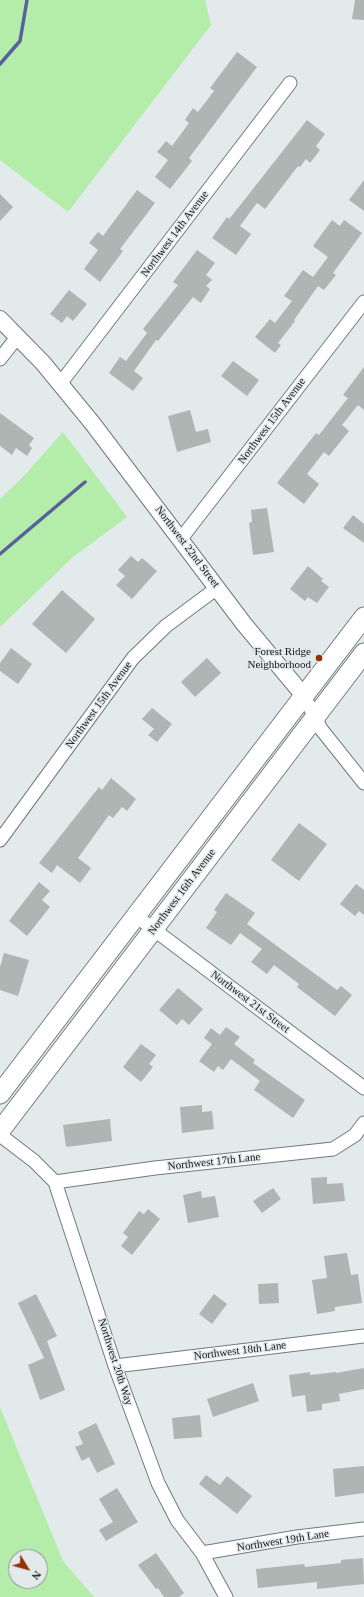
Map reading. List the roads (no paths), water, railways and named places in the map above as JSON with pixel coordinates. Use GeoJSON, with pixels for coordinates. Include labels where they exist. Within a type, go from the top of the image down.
{"type":"FeatureCollection","features":[{"type":"Feature","properties":{"kind":"main road","name":"Northwest 16th Avenue"},"geometry":{"type":"LineString","coordinates":[[0,1094],[364,617]]}},
{"type":"Feature","properties":{"kind":"main road","name":"Northwest 16th Avenue"},"geometry":{"type":"LineString","coordinates":[[0,1131],[364,653]]}},
{"type":"Feature","properties":{"kind":"street","name":"Northwest 14th Avenue"},"geometry":{"type":"LineString","coordinates":[[60,384],[290,83]]}},
{"type":"Feature","properties":{"kind":"street","name":"Northwest 15th Avenue"},"geometry":{"type":"LineString","coordinates":[[180,540],[364,302]]}},
{"type":"Feature","properties":{"kind":"street","name":"Northwest 22nd Street"},"geometry":{"type":"LineString","coordinates":[[0,319],[43,363],[144,489],[180,540],[244,624],[304,696],[321,729],[364,783]]}},
{"type":"Feature","properties":{"kind":"street"},"geometry":{"type":"LineString","coordinates":[[0,359],[18,336]]}},
{"type":"Feature","properties":{"kind":"street","name":"Northwest 15th Avenue"},"geometry":{"type":"LineString","coordinates":[[0,840],[133,658],[166,626],[217,588]]}},
{"type":"Feature","properties":{"kind":"street","name":"Northwest 21st Street"},"geometry":{"type":"LineString","coordinates":[[136,916],[364,1088]]}},
{"type":"Feature","properties":{"kind":"street","name":"Northwest 17th Lane"},"geometry":{"type":"LineString","coordinates":[[55,1182],[156,1168],[333,1149],[355,1134],[364,1122]]}},
{"type":"Feature","properties":{"kind":"street","name":"Northwest 20th Way"},"geometry":{"type":"LineString","coordinates":[[0,1135],[34,1162],[55,1182],[116,1366],[158,1483],[177,1520],[202,1553],[226,1597]]}},
{"type":"Feature","properties":{"kind":"street","name":"Northwest 18th Lane"},"geometry":{"type":"LineString","coordinates":[[116,1366],[364,1336]]}},
{"type":"Feature","properties":{"kind":"street","name":"Northwest 19th Lane"},"geometry":{"type":"LineString","coordinates":[[202,1553],[297,1537],[364,1529]]}},
{"type":"Feature","properties":{"kind":"waterway"},"geometry":{"type":"LineString","coordinates":[[0,64],[20,41],[27,0]]}},
{"type":"Feature","properties":{"kind":"waterway"},"geometry":{"type":"LineString","coordinates":[[0,554],[85,482]]}},
{"type":"Feature","properties":{"kind":"place","name":"Forest Ridge Neighborhood"},"geometry":{"type":"Point","coordinates":[319,658]}}]}
